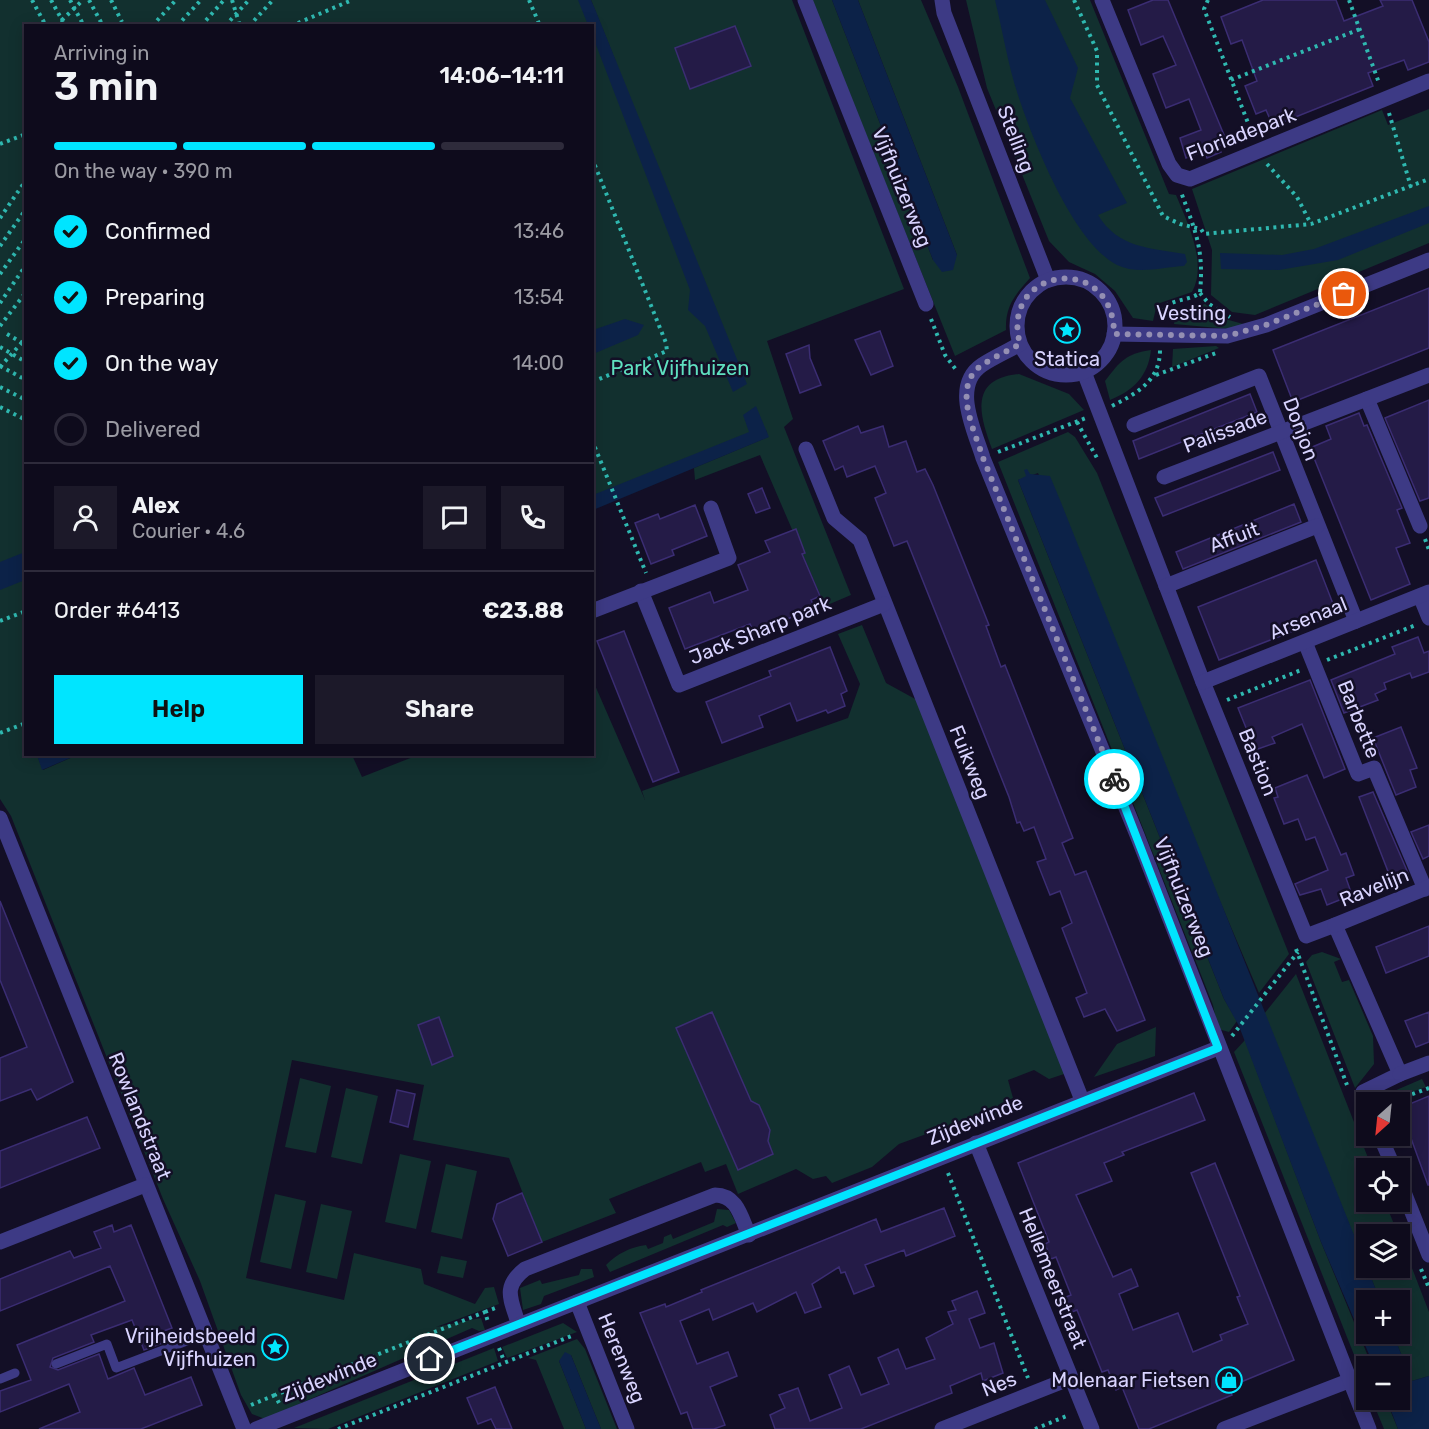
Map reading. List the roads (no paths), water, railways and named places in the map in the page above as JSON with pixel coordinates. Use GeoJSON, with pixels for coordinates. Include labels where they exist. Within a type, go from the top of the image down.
{"type":"FeatureCollection","features":[{"type":"Feature","properties":{"kind":"street","name":"Vijfhuizerweg"},"geometry":{"type":"LineString","coordinates":[[805,0],[926,304]]}},
{"type":"Feature","properties":{"kind":"street","name":"Stelling"},"geometry":{"type":"LineString","coordinates":[[934,0],[943,7],[1048,280]]}},
{"type":"Feature","properties":{"kind":"street","name":"Floriadepark"},"geometry":{"type":"LineString","coordinates":[[1102,0],[1169,164],[1177,175],[1190,179],[1429,81]]}},
{"type":"Feature","properties":{"kind":"street","name":"Vesting"},"geometry":{"type":"LineString","coordinates":[[1114,334],[1227,336],[1266,325],[1429,260]]}},
{"type":"Feature","properties":{"kind":"street"},"geometry":{"type":"LineString","coordinates":[[1077,279],[1096,289],[1110,306],[1114,334],[1109,350],[1099,363],[1084,372],[1069,375],[1054,374],[1040,368],[1028,358],[1020,344],[1017,319],[1021,306],[1037,287],[1048,280],[1077,279]]}},
{"type":"Feature","properties":{"kind":"street","name":"Vijfhuizerweg"},"geometry":{"type":"LineString","coordinates":[[1020,344],[981,365],[966,393],[966,403],[983,458],[1141,846],[1218,1048],[1242,1101],[1369,1429]]}},
{"type":"Feature","properties":{"kind":"street","name":"Bastion"},"geometry":{"type":"LineString","coordinates":[[1084,372],[1203,682],[1306,936],[1335,925]]}},
{"type":"Feature","properties":{"kind":"street","name":"Palissade"},"geometry":{"type":"LineString","coordinates":[[1164,477],[1429,375]]}},
{"type":"Feature","properties":{"kind":"street","name":"Donjon"},"geometry":{"type":"LineString","coordinates":[[1134,425],[1259,376],[1279,433],[1356,621]]}},
{"type":"Feature","properties":{"kind":"street"},"geometry":{"type":"LineString","coordinates":[[1367,399],[1420,526]]}},
{"type":"Feature","properties":{"kind":"street","name":"Fuikweg"},"geometry":{"type":"LineString","coordinates":[[806,449],[834,518],[860,540],[1082,1100]]}},
{"type":"Feature","properties":{"kind":"street"},"geometry":{"type":"LineString","coordinates":[[594,610],[729,558],[711,508]]}},
{"type":"Feature","properties":{"kind":"street","name":"Affuit"},"geometry":{"type":"LineString","coordinates":[[1166,586],[1317,526]]}},
{"type":"Feature","properties":{"kind":"street","name":"Jack Sharp park"},"geometry":{"type":"LineString","coordinates":[[647,589],[679,686],[884,604]]}},
{"type":"Feature","properties":{"kind":"street"},"geometry":{"type":"LineString","coordinates":[[1425,594],[1429,618]]}},
{"type":"Feature","properties":{"kind":"street","name":"Arsenaal"},"geometry":{"type":"LineString","coordinates":[[1203,682],[1425,594]]}},
{"type":"Feature","properties":{"kind":"street","name":"Barbette"},"geometry":{"type":"LineString","coordinates":[[1305,642],[1358,774],[1374,768],[1427,888]]}},
{"type":"Feature","properties":{"kind":"street","name":"Rowlandstraat"},"geometry":{"type":"LineString","coordinates":[[0,818],[244,1429]]}},
{"type":"Feature","properties":{"kind":"street","name":"Ravelijn"},"geometry":{"type":"LineString","coordinates":[[1335,925],[1427,888]]}},
{"type":"Feature","properties":{"kind":"street"},"geometry":{"type":"LineString","coordinates":[[1335,925],[1400,1074]]}},
{"type":"Feature","properties":{"kind":"street","name":"Zijdewinde"},"geometry":{"type":"LineString","coordinates":[[256,1429],[518,1323],[577,1302],[1218,1048]]}},
{"type":"Feature","properties":{"kind":"street"},"geometry":{"type":"LineString","coordinates":[[1363,1092],[1429,1063]]}},
{"type":"Feature","properties":{"kind":"street","name":"Hellemeerstraat"},"geometry":{"type":"LineString","coordinates":[[976,1143],[1092,1429]]}},
{"type":"Feature","properties":{"kind":"street"},"geometry":{"type":"LineString","coordinates":[[0,1242],[145,1185]]}},
{"type":"Feature","properties":{"kind":"street"},"geometry":{"type":"LineString","coordinates":[[518,1323],[508,1290],[514,1278],[525,1269],[715,1195],[724,1195],[733,1200],[749,1234]]}},
{"type":"Feature","properties":{"kind":"street"},"geometry":{"type":"LineString","coordinates":[[1410,1207],[1429,1255]]}},
{"type":"Feature","properties":{"kind":"street","name":"Herenweg"},"geometry":{"type":"LineString","coordinates":[[577,1302],[627,1429]]}},
{"type":"Feature","properties":{"kind":"street","name":"Nes"},"geometry":{"type":"LineString","coordinates":[[942,1429],[1071,1378]]}},
{"type":"Feature","properties":{"kind":"street"},"geometry":{"type":"LineString","coordinates":[[1224,1429],[1351,1380]]}},
{"type":"Feature","properties":{"kind":"lane"},"geometry":{"type":"LineString","coordinates":[[56,1364],[107,1344],[116,1368],[206,1334]]}},
{"type":"Feature","properties":{"kind":"lane"},"geometry":{"type":"LineString","coordinates":[[0,1379],[15,1373]]}},
{"type":"Feature","properties":{"kind":"water"},"geometry":{"type":"Polygon","coordinates":[[[578,0],[591,0],[595,9],[747,384],[733,392],[705,326],[688,310],[690,290],[594,40],[594,24],[588,24],[578,0]]]}},
{"type":"Feature","properties":{"kind":"water"},"geometry":{"type":"Polygon","coordinates":[[[832,0],[858,0],[957,255],[953,270],[942,272],[933,260],[832,0]]]}},
{"type":"Feature","properties":{"kind":"water"},"geometry":{"type":"Polygon","coordinates":[[[995,0],[1045,0],[1078,68],[1070,98],[1127,203],[1098,215],[1115,234],[1136,245],[1185,254],[1187,262],[1184,266],[1142,270],[1125,268],[1101,253],[1086,236],[1057,190],[1026,117],[1012,74],[995,0]]]}},
{"type":"Feature","properties":{"kind":"water"},"geometry":{"type":"Polygon","coordinates":[[[1429,206],[1429,223],[1338,260],[1279,270],[1221,269],[1220,253],[1282,255],[1314,249],[1429,206]]]}},
{"type":"Feature","properties":{"kind":"water"},"geometry":{"type":"Polygon","coordinates":[[[625,319],[644,325],[638,335],[594,354],[594,330],[625,319]]]}},
{"type":"Feature","properties":{"kind":"water"},"geometry":{"type":"Polygon","coordinates":[[[756,406],[769,437],[594,510],[594,495],[749,432],[743,415],[756,406]]]}},
{"type":"Feature","properties":{"kind":"water"},"geometry":{"type":"Polygon","coordinates":[[[1027,469],[1030,474],[1050,476],[1356,1240],[1356,1278],[1371,1278],[1376,1290],[1356,1290],[1356,1324],[1321,1242],[1239,1026],[1224,999],[1018,480],[1026,476],[1024,470],[1027,469]]]}},
{"type":"Feature","properties":{"kind":"water"},"geometry":{"type":"Polygon","coordinates":[[[24,552],[24,580],[0,590],[0,562],[24,552]]]}},
{"type":"Feature","properties":{"kind":"water"},"geometry":{"type":"Polygon","coordinates":[[[38,756],[75,756],[42,770],[38,756]]]}},
{"type":"Feature","properties":{"kind":"water"},"geometry":{"type":"Polygon","coordinates":[[[1365,1344],[1397,1344],[1402,1356],[1370,1356],[1365,1344]]]}},
{"type":"Feature","properties":{"kind":"water"},"geometry":{"type":"Polygon","coordinates":[[[565,1352],[571,1355],[601,1429],[586,1429],[559,1361],[565,1352]]]}},
{"type":"Feature","properties":{"kind":"water"},"geometry":{"type":"Polygon","coordinates":[[[1410,1376],[1412,1381],[1429,1376],[1429,1429],[1398,1429],[1391,1410],[1410,1410],[1410,1376]]]}},
{"type":"Feature","properties":{"kind":"place","name":"Statica"},"geometry":{"type":"Point","coordinates":[1067,330]}},
{"type":"Feature","properties":{"kind":"place","name":"Vrijheidsbeeld Vijfhuizen"},"geometry":{"type":"Point","coordinates":[275,1347]}},
{"type":"Feature","properties":{"kind":"place","name":"Molenaar Fietsen"},"geometry":{"type":"Point","coordinates":[1229,1380]}},
{"type":"Feature","properties":{"kind":"park label","name":"Park Vijfhuizen"},"geometry":{"type":"Point","coordinates":[680,368]}}]}
